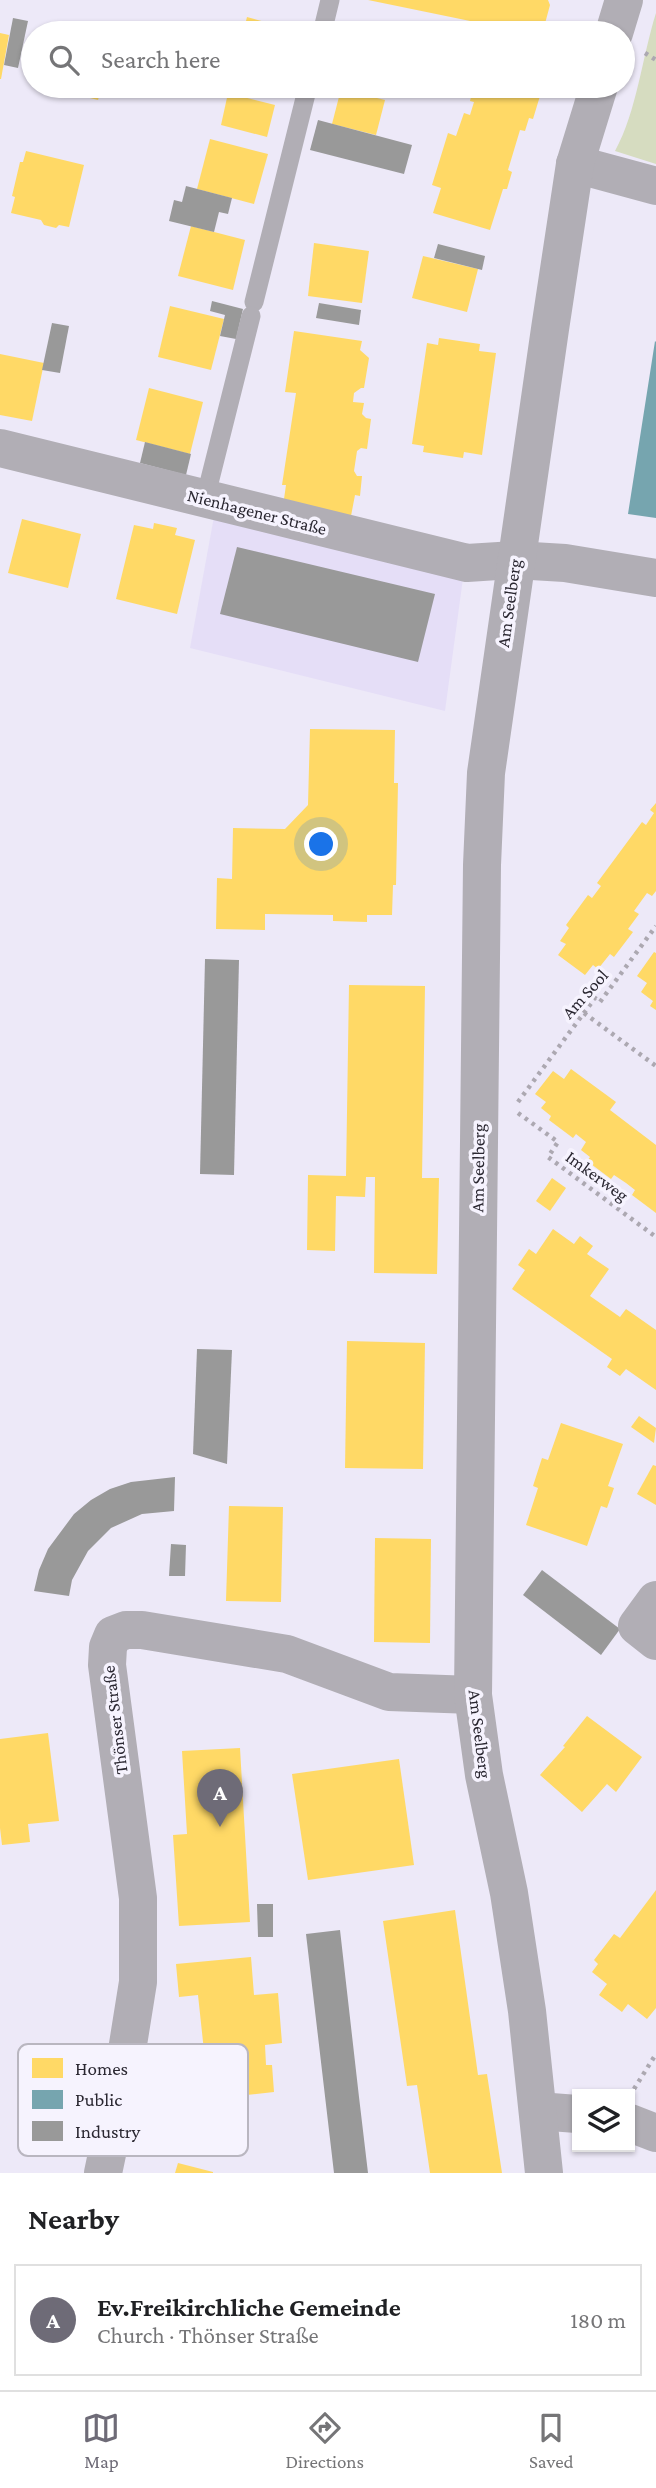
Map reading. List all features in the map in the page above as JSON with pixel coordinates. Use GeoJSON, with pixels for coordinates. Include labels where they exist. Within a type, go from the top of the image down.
{"type":"FeatureCollection","features":[{"type":"Feature","properties":{"kind":"street"},"geometry":{"type":"LineString","coordinates":[[618,21],[624,0]]}},
{"type":"Feature","properties":{"kind":"street","name":"Am Seelberg"},"geometry":{"type":"LineString","coordinates":[[544,2173],[527,2011],[511,1906],[484,1775],[473,1695],[482,865],[486,773],[515,560],[575,164],[594,98]]}},
{"type":"Feature","properties":{"kind":"street"},"geometry":{"type":"LineString","coordinates":[[575,164],[656,186]]}},
{"type":"Feature","properties":{"kind":"street","name":"Nienhagener Straße"},"geometry":{"type":"LineString","coordinates":[[0,448],[467,563],[515,560],[565,563],[656,578]]}},
{"type":"Feature","properties":{"kind":"street"},"geometry":{"type":"LineString","coordinates":[[656,1600],[637,1626],[656,1641]]}},
{"type":"Feature","properties":{"kind":"street","name":"Thönser Straße"},"geometry":{"type":"LineString","coordinates":[[128,2044],[138,1982],[138,1898],[107,1665],[108,1647],[113,1635],[126,1630],[142,1630],[287,1654],[389,1692],[473,1695]]}},
{"type":"Feature","properties":{"kind":"street"},"geometry":{"type":"LineString","coordinates":[[538,2111],[572,2114]]}},
{"type":"Feature","properties":{"kind":"street"},"geometry":{"type":"LineString","coordinates":[[635,2125],[656,2133]]}},
{"type":"Feature","properties":{"kind":"lane"},"geometry":{"type":"LineString","coordinates":[[324,21],[330,0]]}},
{"type":"Feature","properties":{"kind":"lane"},"geometry":{"type":"LineString","coordinates":[[205,499],[305,98]]}},
{"type":"Feature","properties":{"kind":"path","name":"Am Sool"},"geometry":{"type":"LineString","coordinates":[[513,1109],[594,998],[600,1002],[656,926]]}},
{"type":"Feature","properties":{"kind":"path"},"geometry":{"type":"LineString","coordinates":[[584,1013],[656,1066]]}},
{"type":"Feature","properties":{"kind":"path","name":"Imkerweg"},"geometry":{"type":"LineString","coordinates":[[513,1109],[558,1142],[548,1157],[656,1237]]}},
{"type":"Feature","properties":{"kind":"path"},"geometry":{"type":"LineString","coordinates":[[634,2089],[656,2054]]}},
{"type":"Feature","properties":{"kind":"shaded area"},"geometry":{"type":"Polygon","coordinates":[[[215,511],[464,571],[445,711],[190,648],[215,511]]]}},
{"type":"Feature","properties":{"kind":"green space"},"geometry":{"type":"Polygon","coordinates":[[[656,13],[656,164],[615,151],[629,119],[656,13]]]}},
{"type":"Feature","properties":{"kind":"building: Homes"},"geometry":{"type":"Polygon","coordinates":[[[368,0],[548,0],[550,5],[546,21],[470,21],[368,0]]]}},
{"type":"Feature","properties":{"kind":"building: Homes"},"geometry":{"type":"Polygon","coordinates":[[[247,17],[262,21],[246,21],[247,17]]]}},
{"type":"Feature","properties":{"kind":"building: Homes"},"geometry":{"type":"Polygon","coordinates":[[[0,33],[9,35],[1,79],[0,79],[0,33]]]}},
{"type":"Feature","properties":{"kind":"building: Homes"},"geometry":{"type":"Polygon","coordinates":[[[227,98],[248,98],[275,105],[267,137],[221,125],[227,98]]]}},
{"type":"Feature","properties":{"kind":"building: Homes"},"geometry":{"type":"Polygon","coordinates":[[[339,98],[385,100],[376,135],[332,124],[339,98]]]}},
{"type":"Feature","properties":{"kind":"building: Homes"},"geometry":{"type":"Polygon","coordinates":[[[471,98],[539,98],[533,119],[529,118],[525,131],[520,130],[508,170],[512,172],[507,189],[503,189],[490,230],[433,213],[441,188],[432,185],[448,133],[456,136],[464,113],[470,115],[474,102],[470,101],[471,98]]]}},
{"type":"Feature","properties":{"kind":"building: Homes"},"geometry":{"type":"Polygon","coordinates":[[[210,139],[268,154],[254,204],[197,189],[210,139]]]}},
{"type":"Feature","properties":{"kind":"building: Homes"},"geometry":{"type":"Polygon","coordinates":[[[26,151],[84,165],[69,227],[59,225],[56,228],[44,225],[41,220],[11,213],[20,162],[23,162],[26,151]]]}},
{"type":"Feature","properties":{"kind":"building: Homes"},"geometry":{"type":"Polygon","coordinates":[[[191,226],[245,240],[233,290],[178,276],[191,226]]]}},
{"type":"Feature","properties":{"kind":"building: Homes"},"geometry":{"type":"Polygon","coordinates":[[[314,243],[369,251],[362,303],[308,296],[314,243]]]}},
{"type":"Feature","properties":{"kind":"building: Homes"},"geometry":{"type":"Polygon","coordinates":[[[423,256],[478,269],[467,312],[412,298],[423,256]]]}},
{"type":"Feature","properties":{"kind":"building: Homes"},"geometry":{"type":"Polygon","coordinates":[[[170,306],[224,319],[211,370],[158,357],[170,306]]]}},
{"type":"Feature","properties":{"kind":"building: Homes"},"geometry":{"type":"Polygon","coordinates":[[[294,331],[362,341],[360,350],[369,358],[364,388],[354,393],[353,402],[364,403],[362,414],[371,419],[367,449],[361,448],[357,451],[354,471],[357,476],[362,476],[360,496],[355,495],[351,516],[284,499],[286,485],[282,485],[296,393],[285,392],[294,331]]]}},
{"type":"Feature","properties":{"kind":"building: Homes"},"geometry":{"type":"Polygon","coordinates":[[[439,338],[480,344],[479,351],[496,353],[482,455],[464,452],[463,458],[423,452],[424,446],[412,444],[427,343],[438,345],[439,338]]]}},
{"type":"Feature","properties":{"kind":"building: Homes"},"geometry":{"type":"Polygon","coordinates":[[[0,354],[44,363],[32,421],[0,415],[0,354]]]}},
{"type":"Feature","properties":{"kind":"building: Homes"},"geometry":{"type":"Polygon","coordinates":[[[149,388],[203,402],[190,454],[136,440],[149,388]]]}},
{"type":"Feature","properties":{"kind":"building: Homes"},"geometry":{"type":"Polygon","coordinates":[[[22,519],[81,534],[68,588],[8,573],[22,519]]]}},
{"type":"Feature","properties":{"kind":"building: Homes"},"geometry":{"type":"Polygon","coordinates":[[[154,523],[177,528],[175,535],[195,540],[177,614],[116,599],[134,525],[153,529],[154,523]]]}},
{"type":"Feature","properties":{"kind":"building: Homes"},"geometry":{"type":"Polygon","coordinates":[[[310,729],[395,730],[394,783],[398,783],[396,885],[393,885],[392,915],[367,915],[367,922],[333,921],[333,915],[265,914],[265,930],[216,929],[217,878],[232,879],[233,828],[285,829],[308,805],[310,729]]]}},
{"type":"Feature","properties":{"kind":"building: Homes"},"geometry":{"type":"Polygon","coordinates":[[[656,803],[656,891],[652,896],[647,893],[634,911],[639,914],[628,929],[633,932],[614,957],[610,954],[598,969],[593,965],[585,975],[558,955],[566,944],[560,941],[569,928],[566,925],[588,895],[592,898],[601,886],[597,883],[642,822],[646,825],[654,813],[650,810],[656,803]]]}},
{"type":"Feature","properties":{"kind":"building: Homes"},"geometry":{"type":"Polygon","coordinates":[[[654,952],[656,1010],[650,1006],[653,1001],[641,992],[647,983],[637,976],[654,952]]]}},
{"type":"Feature","properties":{"kind":"building: Homes"},"geometry":{"type":"Polygon","coordinates":[[[349,985],[425,986],[422,1178],[439,1178],[437,1274],[374,1273],[375,1177],[366,1177],[365,1197],[336,1196],[335,1251],[307,1250],[308,1175],[346,1176],[349,985]]]}},
{"type":"Feature","properties":{"kind":"building: Homes"},"geometry":{"type":"Polygon","coordinates":[[[571,1069],[616,1102],[610,1110],[656,1145],[656,1213],[632,1195],[635,1190],[626,1183],[614,1175],[611,1179],[587,1161],[590,1157],[581,1150],[586,1142],[576,1134],[573,1138],[549,1120],[551,1116],[541,1108],[546,1102],[535,1094],[553,1071],[564,1079],[571,1069]]]}},
{"type":"Feature","properties":{"kind":"building: Homes"},"geometry":{"type":"Polygon","coordinates":[[[552,1178],[566,1188],[550,1211],[536,1201],[552,1178]]]}},
{"type":"Feature","properties":{"kind":"building: Homes"},"geometry":{"type":"Polygon","coordinates":[[[553,1229],[574,1244],[580,1236],[593,1246],[587,1254],[609,1269],[590,1296],[620,1317],[626,1309],[656,1330],[656,1390],[626,1369],[620,1376],[607,1367],[612,1359],[512,1289],[525,1270],[518,1265],[529,1249],[536,1254],[553,1229]]]}},
{"type":"Feature","properties":{"kind":"building: Homes"},"geometry":{"type":"Polygon","coordinates":[[[347,1341],[425,1343],[423,1469],[345,1468],[347,1341]]]}},
{"type":"Feature","properties":{"kind":"building: Homes"},"geometry":{"type":"Polygon","coordinates":[[[639,1416],[656,1428],[654,1443],[631,1427],[639,1416]]]}},
{"type":"Feature","properties":{"kind":"building: Homes"},"geometry":{"type":"Polygon","coordinates":[[[561,1423],[623,1444],[608,1486],[614,1488],[607,1508],[601,1506],[587,1546],[526,1525],[538,1488],[533,1486],[542,1458],[548,1460],[561,1423]]]}},
{"type":"Feature","properties":{"kind":"building: Homes"},"geometry":{"type":"Polygon","coordinates":[[[653,1465],[656,1466],[656,1505],[637,1494],[653,1465]]]}},
{"type":"Feature","properties":{"kind":"building: Homes"},"geometry":{"type":"Polygon","coordinates":[[[229,1506],[283,1507],[281,1602],[226,1601],[229,1506]]]}},
{"type":"Feature","properties":{"kind":"building: Homes"},"geometry":{"type":"Polygon","coordinates":[[[375,1538],[431,1539],[430,1643],[374,1642],[375,1538]]]}},
{"type":"Feature","properties":{"kind":"building: Homes"},"geometry":{"type":"Polygon","coordinates":[[[587,1716],[642,1757],[616,1792],[607,1784],[582,1812],[540,1775],[565,1747],[563,1746],[587,1716]]]}},
{"type":"Feature","properties":{"kind":"building: Homes"},"geometry":{"type":"Polygon","coordinates":[[[48,1733],[59,1821],[28,1824],[30,1842],[2,1845],[0,1739],[48,1733]]]}},
{"type":"Feature","properties":{"kind":"building: Homes"},"geometry":{"type":"Polygon","coordinates":[[[240,1748],[250,1922],[179,1926],[173,1835],[187,1834],[182,1751],[240,1748]]]}},
{"type":"Feature","properties":{"kind":"building: Homes"},"geometry":{"type":"Polygon","coordinates":[[[399,1759],[414,1865],[308,1880],[292,1774],[399,1759]]]}},
{"type":"Feature","properties":{"kind":"building: Homes"},"geometry":{"type":"Polygon","coordinates":[[[656,1890],[656,2008],[647,2019],[628,2004],[622,2012],[599,1995],[607,1984],[592,1972],[598,1964],[594,1960],[614,1934],[620,1938],[656,1890]]]}},
{"type":"Feature","properties":{"kind":"building: Homes"},"geometry":{"type":"Polygon","coordinates":[[[455,1910],[478,2075],[487,2074],[502,2173],[430,2173],[417,2085],[407,2086],[383,1921],[455,1910]]]}},
{"type":"Feature","properties":{"kind":"building: Homes"},"geometry":{"type":"Polygon","coordinates":[[[251,1957],[254,1995],[278,1993],[282,2043],[265,2045],[266,2065],[272,2065],[274,2092],[248,2095],[248,2044],[203,2044],[198,1995],[179,1997],[176,1964],[251,1957]]]}},
{"type":"Feature","properties":{"kind":"building: Homes"},"geometry":{"type":"Polygon","coordinates":[[[178,2163],[213,2172],[213,2173],[175,2173],[178,2163]]]}},
{"type":"Feature","properties":{"kind":"building: Public"},"geometry":{"type":"Polygon","coordinates":[[[656,342],[656,518],[628,514],[656,342]]]}},
{"type":"Feature","properties":{"kind":"building: Industry"},"geometry":{"type":"Polygon","coordinates":[[[13,18],[28,21],[21,21],[18,68],[4,65],[13,18]]]}},
{"type":"Feature","properties":{"kind":"building: Industry"},"geometry":{"type":"Polygon","coordinates":[[[318,120],[412,145],[404,174],[310,150],[318,120]]]}},
{"type":"Feature","properties":{"kind":"building: Industry"},"geometry":{"type":"Polygon","coordinates":[[[186,186],[232,198],[228,214],[219,212],[214,232],[169,221],[174,200],[182,202],[186,186]]]}},
{"type":"Feature","properties":{"kind":"building: Industry"},"geometry":{"type":"Polygon","coordinates":[[[438,244],[485,256],[482,270],[434,258],[438,244]]]}},
{"type":"Feature","properties":{"kind":"building: Industry"},"geometry":{"type":"Polygon","coordinates":[[[212,301],[243,309],[236,339],[220,336],[225,315],[210,311],[212,301]]]}},
{"type":"Feature","properties":{"kind":"building: Industry"},"geometry":{"type":"Polygon","coordinates":[[[319,303],[361,310],[359,325],[316,318],[319,303]]]}},
{"type":"Feature","properties":{"kind":"building: Industry"},"geometry":{"type":"Polygon","coordinates":[[[52,323],[69,326],[60,373],[42,370],[52,323]]]}},
{"type":"Feature","properties":{"kind":"building: Industry"},"geometry":{"type":"Polygon","coordinates":[[[145,442],[191,454],[186,475],[140,463],[145,442]]]}},
{"type":"Feature","properties":{"kind":"building: Industry"},"geometry":{"type":"Polygon","coordinates":[[[237,547],[435,594],[418,662],[220,614],[237,547]]]}},
{"type":"Feature","properties":{"kind":"building: Industry"},"geometry":{"type":"Polygon","coordinates":[[[205,959],[239,960],[234,1175],[200,1174],[205,959]]]}},
{"type":"Feature","properties":{"kind":"building: Industry"},"geometry":{"type":"Polygon","coordinates":[[[197,1349],[232,1350],[227,1464],[193,1454],[197,1349]]]}},
{"type":"Feature","properties":{"kind":"building: Industry"},"geometry":{"type":"Polygon","coordinates":[[[175,1477],[174,1511],[142,1514],[111,1528],[88,1551],[72,1580],[69,1596],[34,1591],[48,1549],[74,1514],[91,1500],[110,1489],[131,1482],[175,1477]]]}},
{"type":"Feature","properties":{"kind":"building: Industry"},"geometry":{"type":"Polygon","coordinates":[[[171,1544],[186,1545],[185,1576],[169,1576],[171,1544]]]}},
{"type":"Feature","properties":{"kind":"building: Industry"},"geometry":{"type":"Polygon","coordinates":[[[542,1570],[620,1629],[601,1655],[523,1595],[542,1570]]]}},
{"type":"Feature","properties":{"kind":"building: Industry"},"geometry":{"type":"Polygon","coordinates":[[[257,1904],[273,1904],[273,1937],[258,1937],[257,1904]]]}},
{"type":"Feature","properties":{"kind":"building: Industry"},"geometry":{"type":"Polygon","coordinates":[[[340,1930],[368,2173],[334,2173],[306,1934],[340,1930]]]}},
{"type":"Feature","properties":{"kind":"place","name":"Ev.Freikirchliche Gemeinde"},"geometry":{"type":"Point","coordinates":[220,1827]}}]}
